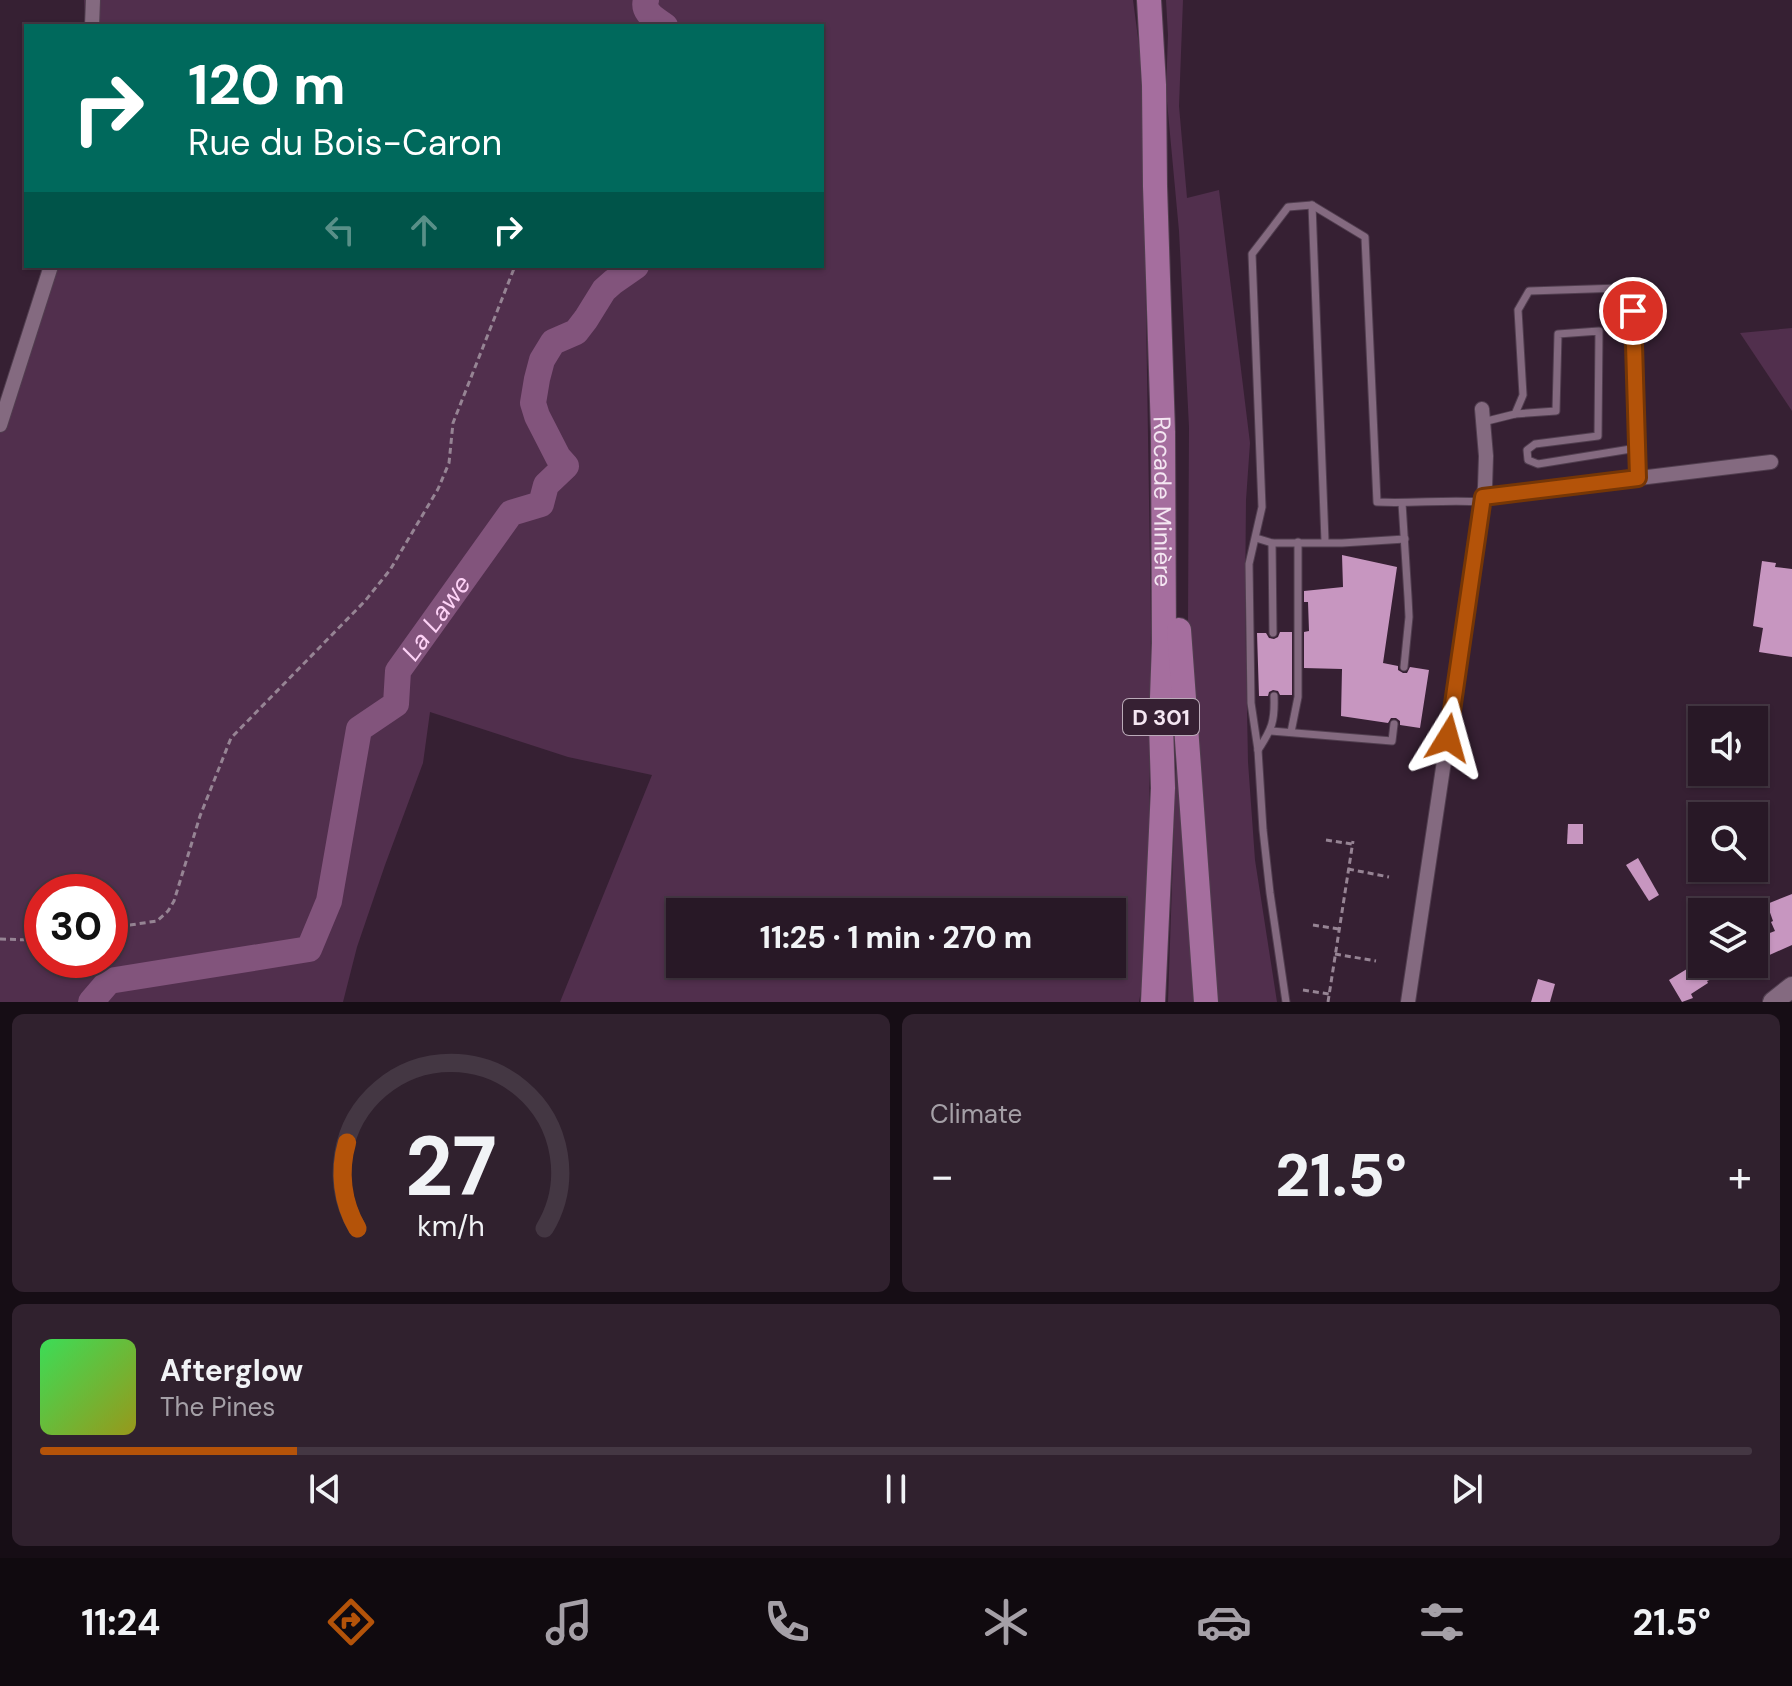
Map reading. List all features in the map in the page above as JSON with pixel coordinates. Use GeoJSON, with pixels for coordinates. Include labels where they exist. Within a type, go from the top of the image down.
{"type":"FeatureCollection","features":[{"type":"Feature","properties":{"kind":"highway","name":"Rocade Minière"},"geometry":{"type":"LineString","coordinates":[[1149,0],[1163,432],[1164,643],[1161,725],[1163,788],[1153,1002]]}},
{"type":"Feature","properties":{"kind":"highway"},"geometry":{"type":"LineString","coordinates":[[1163,432],[1175,546],[1206,1002]]}},
{"type":"Feature","properties":{"kind":"main road"},"geometry":{"type":"LineString","coordinates":[[1773,1002],[1792,987]]}},
{"type":"Feature","properties":{"kind":"street"},"geometry":{"type":"LineString","coordinates":[[92,24],[93,0]]}},
{"type":"Feature","properties":{"kind":"street"},"geometry":{"type":"LineString","coordinates":[[0,425],[50,268]]}},
{"type":"Feature","properties":{"kind":"street"},"geometry":{"type":"LineString","coordinates":[[1408,1002],[1483,499],[1486,471],[1482,416]]}},
{"type":"Feature","properties":{"kind":"street"},"geometry":{"type":"LineString","coordinates":[[1483,499],[1771,462]]}},
{"type":"Feature","properties":{"kind":"lane"},"geometry":{"type":"LineString","coordinates":[[1312,205],[1325,541]]}},
{"type":"Feature","properties":{"kind":"lane"},"geometry":{"type":"LineString","coordinates":[[1286,1002],[1268,877],[1251,703],[1249,564],[1262,507],[1252,254],[1288,207],[1312,205],[1365,237],[1377,502],[1483,499]]}},
{"type":"Feature","properties":{"kind":"lane"},"geometry":{"type":"LineString","coordinates":[[1515,414],[1523,395],[1518,310],[1529,291],[1621,288],[1633,311],[1638,478]]}},
{"type":"Feature","properties":{"kind":"lane"},"geometry":{"type":"LineString","coordinates":[[1482,416],[1556,411],[1558,334],[1599,331],[1598,436],[1535,444],[1527,450],[1528,460],[1538,464],[1637,448]]}},
{"type":"Feature","properties":{"kind":"lane"},"geometry":{"type":"LineString","coordinates":[[1402,503],[1409,617],[1404,667]]}},
{"type":"Feature","properties":{"kind":"lane"},"geometry":{"type":"LineString","coordinates":[[1256,538],[1272,543],[1405,539]]}},
{"type":"Feature","properties":{"kind":"lane"},"geometry":{"type":"LineString","coordinates":[[1291,732],[1298,697],[1298,542]]}},
{"type":"Feature","properties":{"kind":"lane"},"geometry":{"type":"LineString","coordinates":[[1272,543],[1273,633]]}},
{"type":"Feature","properties":{"kind":"lane"},"geometry":{"type":"LineString","coordinates":[[1258,750],[1271,731],[1274,696]]}},
{"type":"Feature","properties":{"kind":"lane"},"geometry":{"type":"LineString","coordinates":[[1271,731],[1392,741],[1394,724]]}},
{"type":"Feature","properties":{"kind":"path"},"geometry":{"type":"LineString","coordinates":[[128,925],[157,921],[174,901],[200,816],[231,738],[365,601],[390,570],[438,489],[449,463],[453,423],[514,268]]}},
{"type":"Feature","properties":{"kind":"path"},"geometry":{"type":"LineString","coordinates":[[1326,840],[1352,842],[1328,1002]]}},
{"type":"Feature","properties":{"kind":"path"},"geometry":{"type":"LineString","coordinates":[[1348,869],[1389,877]]}},
{"type":"Feature","properties":{"kind":"path"},"geometry":{"type":"LineString","coordinates":[[1313,925],[1339,929]]}},
{"type":"Feature","properties":{"kind":"path"},"geometry":{"type":"LineString","coordinates":[[0,939],[24,940]]}},
{"type":"Feature","properties":{"kind":"path"},"geometry":{"type":"LineString","coordinates":[[1335,954],[1376,961]]}},
{"type":"Feature","properties":{"kind":"path"},"geometry":{"type":"LineString","coordinates":[[1303,990],[1329,994]]}},
{"type":"Feature","properties":{"kind":"shaded area"},"geometry":{"type":"Polygon","coordinates":[[[84,0],[1133,0],[1140,53],[1143,143],[1151,626],[1146,960],[1139,1002],[560,1002],[652,775],[568,757],[430,712],[423,763],[357,947],[343,1002],[0,1002],[0,425],[50,268],[824,268],[824,24],[86,24],[84,0]]]}},
{"type":"Feature","properties":{"kind":"shaded area"},"geometry":{"type":"Polygon","coordinates":[[[1166,0],[1183,0],[1179,106],[1187,198],[1219,190],[1250,443],[1245,605],[1248,762],[1255,860],[1277,1002],[1168,1002],[1178,709],[1188,623],[1189,427],[1179,231],[1166,91],[1166,0]]]}},
{"type":"Feature","properties":{"kind":"shaded area"},"geometry":{"type":"Polygon","coordinates":[[[1792,328],[1792,411],[1740,333],[1792,328]]]}},
{"type":"Feature","properties":{"kind":"building"},"geometry":{"type":"Polygon","coordinates":[[[1342,555],[1397,567],[1383,663],[1398,666],[1403,673],[1407,673],[1410,667],[1429,670],[1420,728],[1400,725],[1396,718],[1391,718],[1388,723],[1341,716],[1342,669],[1304,668],[1304,632],[1309,631],[1308,602],[1304,602],[1304,591],[1343,587],[1342,555]]]}},
{"type":"Feature","properties":{"kind":"building"},"geometry":{"type":"Polygon","coordinates":[[[1762,561],[1776,563],[1775,567],[1792,569],[1792,657],[1759,652],[1763,628],[1753,626],[1762,561]]]}},
{"type":"Feature","properties":{"kind":"building"},"geometry":{"type":"Polygon","coordinates":[[[1280,632],[1292,632],[1292,695],[1280,695],[1273,690],[1268,696],[1259,696],[1257,633],[1266,633],[1274,639],[1280,632]]]}},
{"type":"Feature","properties":{"kind":"building"},"geometry":{"type":"Polygon","coordinates":[[[1568,824],[1583,824],[1583,844],[1567,844],[1568,824]]]}},
{"type":"Feature","properties":{"kind":"building"},"geometry":{"type":"Polygon","coordinates":[[[1638,858],[1659,895],[1649,901],[1626,865],[1638,858]]]}},
{"type":"Feature","properties":{"kind":"building"},"geometry":{"type":"Polygon","coordinates":[[[1792,894],[1792,945],[1768,956],[1768,934],[1775,931],[1768,904],[1792,894]]]}},
{"type":"Feature","properties":{"kind":"building"},"geometry":{"type":"Polygon","coordinates":[[[1688,968],[1688,978],[1714,978],[1691,994],[1693,998],[1682,1002],[1669,980],[1688,968]]]}},
{"type":"Feature","properties":{"kind":"building"},"geometry":{"type":"Polygon","coordinates":[[[1538,979],[1555,984],[1550,1002],[1531,1002],[1538,979]]]}},
{"type":"Feature","properties":{"kind":"waterway","name":"La Lawe"},"geometry":{"type":"LineString","coordinates":[[646,0],[648,12],[662,24]]}},
{"type":"Feature","properties":{"kind":"waterway","name":"La Lawe"},"geometry":{"type":"LineString","coordinates":[[91,1002],[109,981],[309,949],[329,901],[359,729],[396,704],[398,671],[511,513],[541,504],[546,485],[566,466],[558,457],[533,403],[542,360],[553,342],[576,332],[604,290],[633,268]]}},
{"type":"Feature","properties":{"kind":"route"},"geometry":{"type":"LineString","coordinates":[[1448,738],[1483,497],[1638,478],[1633,311]]}}]}
